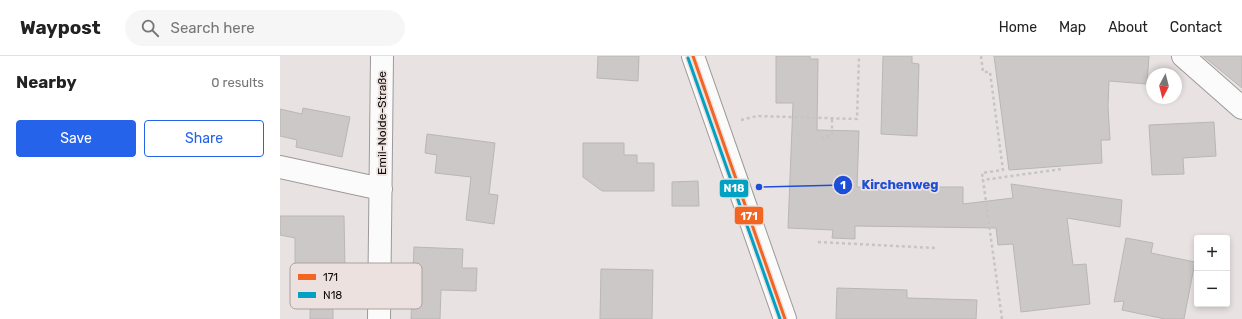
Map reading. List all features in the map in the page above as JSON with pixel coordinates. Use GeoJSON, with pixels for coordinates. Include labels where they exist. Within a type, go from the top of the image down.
{"type":"FeatureCollection","features":[{"type":"Feature","properties":{"kind":"street","name":"Emil-Nolde-Straße"},"geometry":{"type":"LineString","coordinates":[[380,263],[382,56]]}},
{"type":"Feature","properties":{"kind":"street"},"geometry":{"type":"LineString","coordinates":[[694,56],[785,319]]}},
{"type":"Feature","properties":{"kind":"street"},"geometry":{"type":"LineString","coordinates":[[1183,56],[1242,108]]}},
{"type":"Feature","properties":{"kind":"street","name":"Emil-Nolde-Straße"},"geometry":{"type":"LineString","coordinates":[[280,167],[381,189]]}},
{"type":"Feature","properties":{"kind":"street","name":"Emil-Nolde-Straße"},"geometry":{"type":"LineString","coordinates":[[379,309],[379,319]]}},
{"type":"Feature","properties":{"kind":"path"},"geometry":{"type":"LineString","coordinates":[[718,126],[757,116],[857,119],[859,56]]}},
{"type":"Feature","properties":{"kind":"path"},"geometry":{"type":"LineString","coordinates":[[981,56],[983,72],[990,72],[1003,170],[982,173],[1002,319]]}},
{"type":"Feature","properties":{"kind":"path"},"geometry":{"type":"LineString","coordinates":[[822,138],[832,135],[832,119]]}},
{"type":"Feature","properties":{"kind":"path"},"geometry":{"type":"LineString","coordinates":[[983,180],[1062,169]]}},
{"type":"Feature","properties":{"kind":"path"},"geometry":{"type":"LineString","coordinates":[[818,242],[935,248]]}},
{"type":"Feature","properties":{"kind":"building"},"geometry":{"type":"Polygon","coordinates":[[[598,56],[639,56],[638,81],[597,78],[598,56]]]}},
{"type":"Feature","properties":{"kind":"building"},"geometry":{"type":"Polygon","coordinates":[[[776,56],[810,56],[810,59],[818,59],[817,130],[859,131],[857,187],[963,187],[963,204],[1013,198],[1011,184],[1122,200],[1120,227],[1067,218],[1073,265],[1086,264],[1090,304],[1021,312],[1013,244],[998,245],[996,228],[855,226],[855,239],[832,238],[833,230],[788,228],[793,103],[776,103],[776,56]]]}},
{"type":"Feature","properties":{"kind":"building"},"geometry":{"type":"Polygon","coordinates":[[[883,56],[912,56],[912,63],[919,64],[917,136],[881,134],[883,56]]]}},
{"type":"Feature","properties":{"kind":"building"},"geometry":{"type":"Polygon","coordinates":[[[994,56],[1149,56],[1148,68],[1146,68],[1146,84],[1109,81],[1108,107],[1110,140],[1101,140],[1102,163],[1009,170],[994,56]]]}},
{"type":"Feature","properties":{"kind":"building"},"geometry":{"type":"Polygon","coordinates":[[[1203,56],[1242,56],[1242,88],[1203,56]]]}},
{"type":"Feature","properties":{"kind":"building"},"geometry":{"type":"Polygon","coordinates":[[[303,108],[350,117],[342,157],[296,147],[297,140],[280,136],[280,109],[302,114],[303,108]]]}},
{"type":"Feature","properties":{"kind":"building"},"geometry":{"type":"Polygon","coordinates":[[[1214,122],[1216,156],[1183,158],[1184,174],[1152,175],[1149,125],[1214,122]]]}},
{"type":"Feature","properties":{"kind":"building"},"geometry":{"type":"Polygon","coordinates":[[[427,134],[495,143],[489,194],[498,195],[494,224],[466,220],[471,177],[435,173],[437,155],[425,153],[427,134]]]}},
{"type":"Feature","properties":{"kind":"building"},"geometry":{"type":"Polygon","coordinates":[[[583,143],[624,143],[624,155],[637,155],[637,163],[654,163],[654,191],[602,191],[583,177],[583,143]]]}},
{"type":"Feature","properties":{"kind":"building"},"geometry":{"type":"Polygon","coordinates":[[[698,181],[699,206],[672,206],[672,182],[698,181]]]}},
{"type":"Feature","properties":{"kind":"building"},"geometry":{"type":"Polygon","coordinates":[[[280,216],[344,216],[345,263],[295,263],[295,238],[280,235],[280,216]]]}},
{"type":"Feature","properties":{"kind":"building"},"geometry":{"type":"Polygon","coordinates":[[[1126,238],[1153,243],[1151,253],[1194,262],[1184,319],[1165,319],[1122,310],[1124,301],[1114,302],[1126,238]]]}},
{"type":"Feature","properties":{"kind":"building"},"geometry":{"type":"Polygon","coordinates":[[[414,247],[463,249],[462,268],[477,268],[476,291],[441,290],[440,319],[411,319],[411,309],[422,309],[422,263],[413,263],[414,247]]]}},
{"type":"Feature","properties":{"kind":"building"},"geometry":{"type":"Polygon","coordinates":[[[601,269],[653,270],[652,319],[600,319],[601,269]]]}},
{"type":"Feature","properties":{"kind":"building"},"geometry":{"type":"Polygon","coordinates":[[[837,288],[907,290],[907,298],[977,300],[976,319],[836,319],[837,288]]]}},
{"type":"Feature","properties":{"kind":"building"},"geometry":{"type":"Polygon","coordinates":[[[310,309],[333,309],[333,319],[310,319],[310,309]]]}},
{"type":"Feature","properties":{"kind":"transit line","name":"171"},"geometry":{"type":"LineString","coordinates":[[693,56],[785,319]]}},
{"type":"Feature","properties":{"kind":"transit line","name":"N18"},"geometry":{"type":"LineString","coordinates":[[688,58],[780,319]]}},
{"type":"Feature","properties":{"kind":"place","name":"Kirchenweg"},"geometry":{"type":"Point","coordinates":[759,187]}}]}
